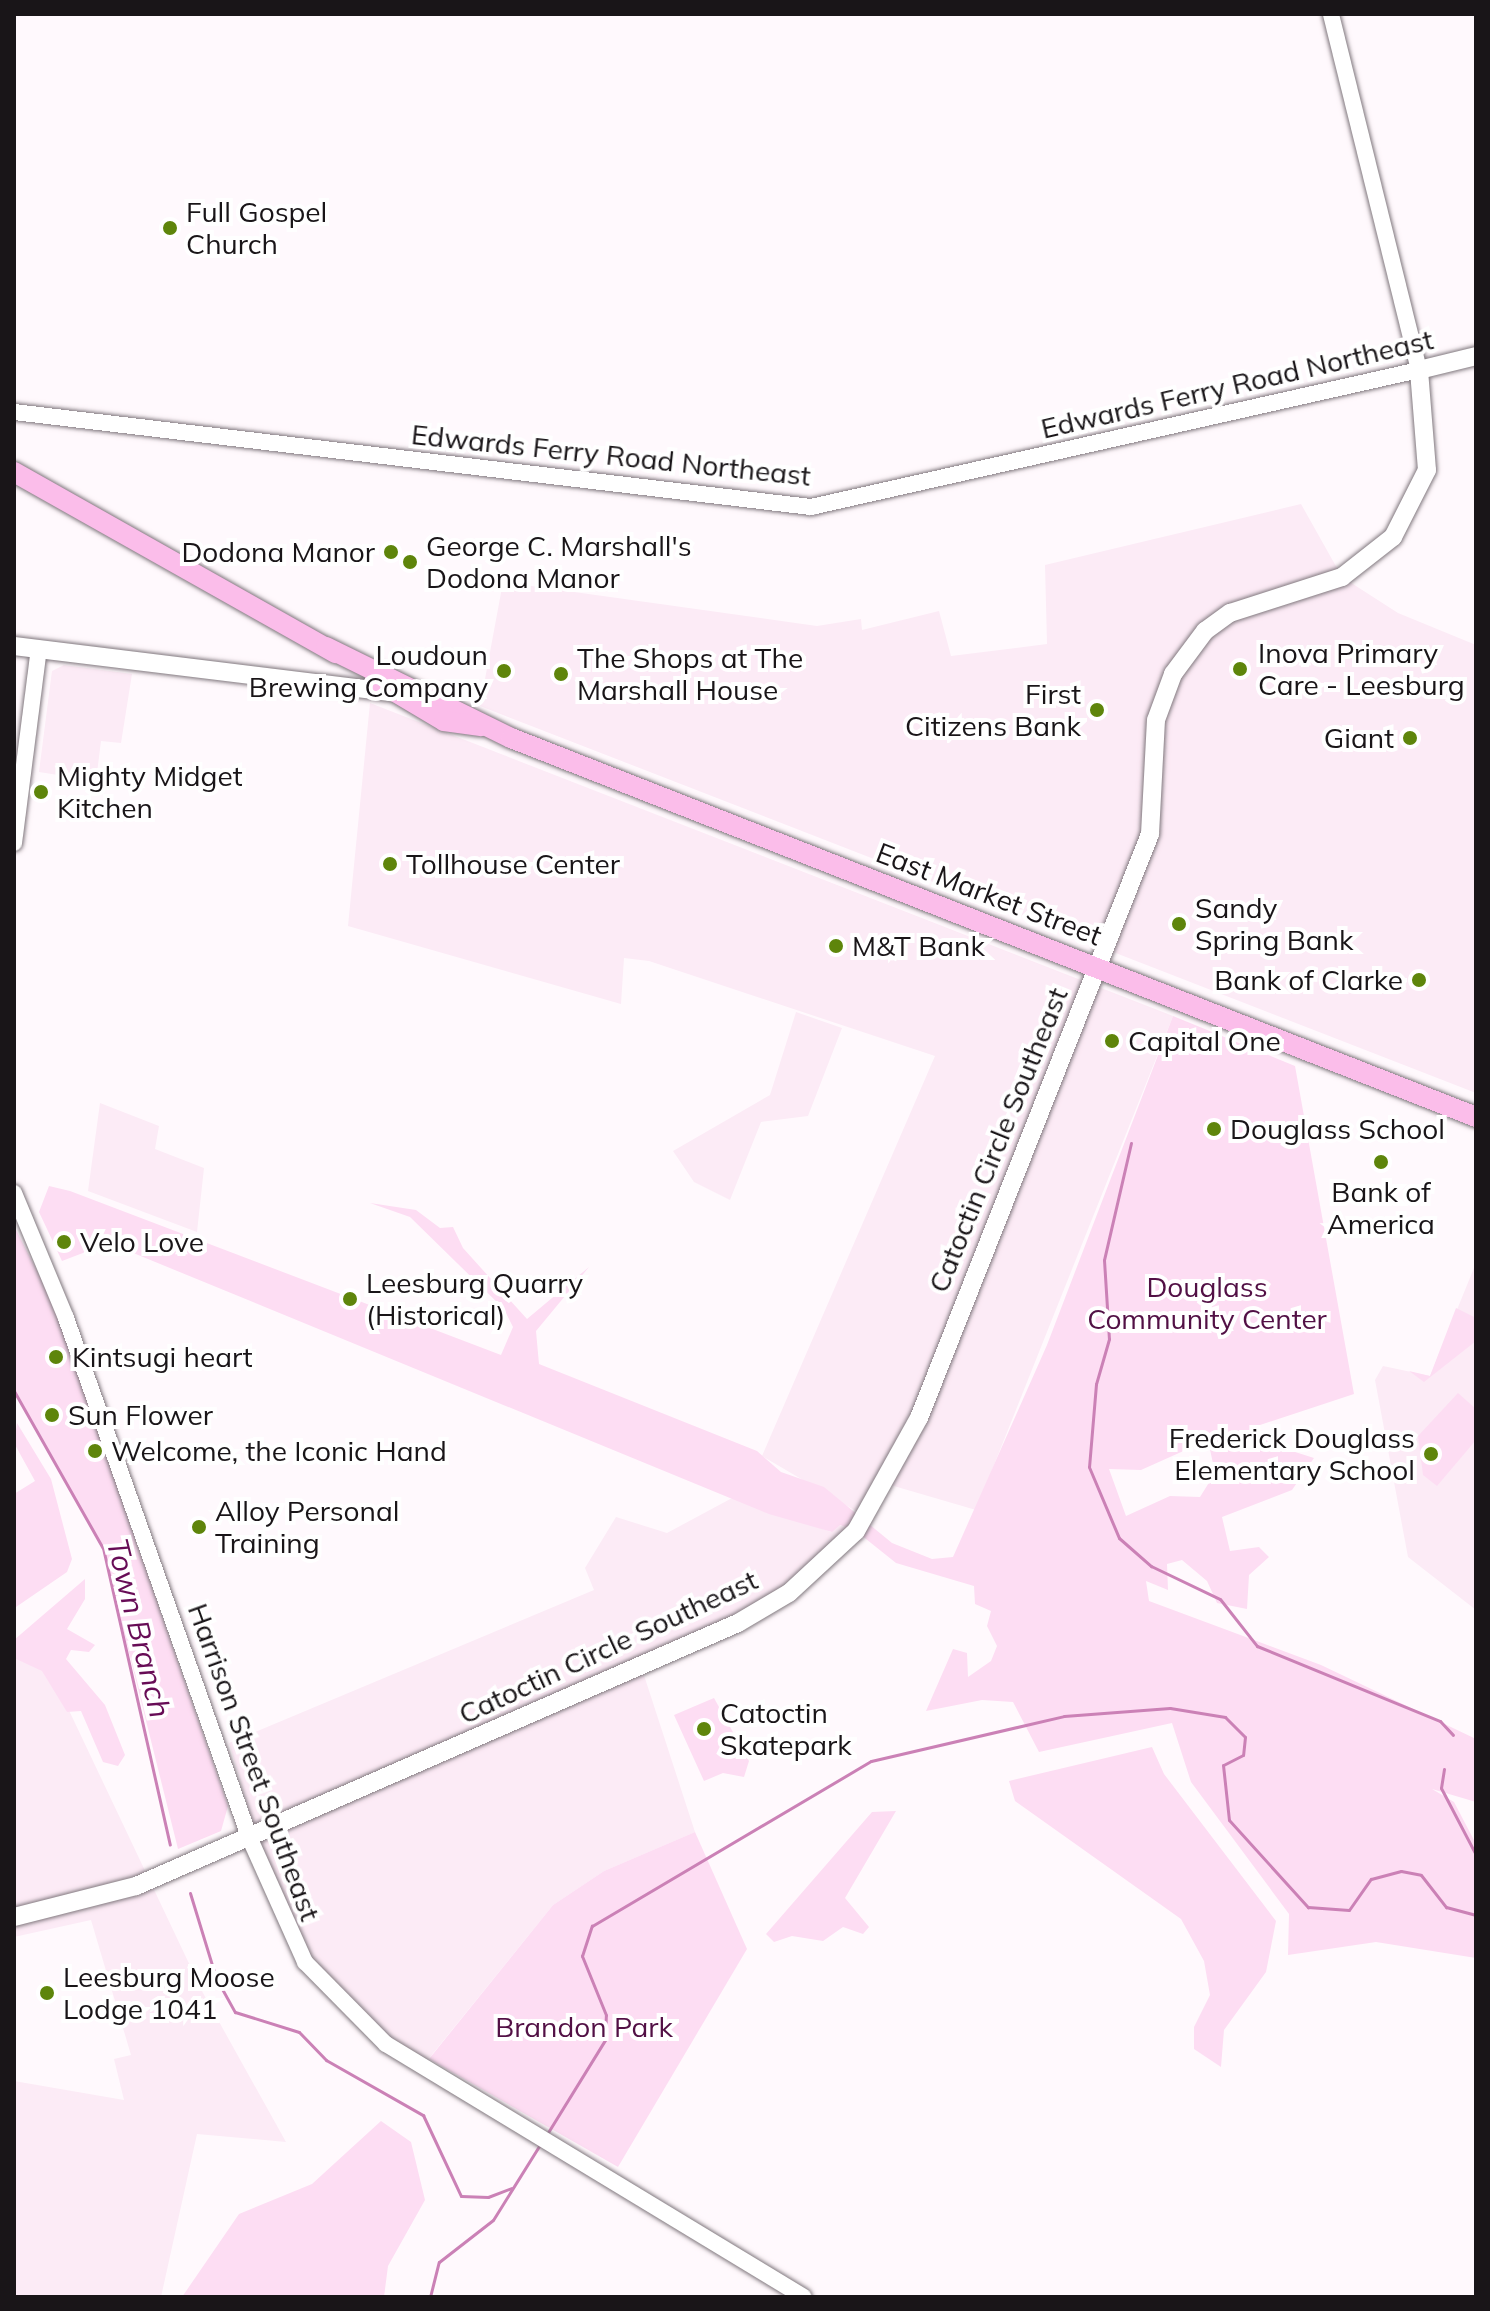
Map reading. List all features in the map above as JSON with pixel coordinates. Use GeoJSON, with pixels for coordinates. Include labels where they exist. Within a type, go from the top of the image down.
{"type":"FeatureCollection","features":[{"type":"Feature","properties":{"kind":"main road","name":"Edwards Ferry Road Northeast"},"geometry":{"type":"LineString","coordinates":[[1419,370],[1476,356]]}},
{"type":"Feature","properties":{"kind":"main road","name":"Catoctin Circle Southeast"},"geometry":{"type":"LineString","coordinates":[[14,1917],[110,1895],[250,1839],[738,1623],[789,1593],[856,1531],[919,1418],[1150,834],[1156,720],[1173,674],[1222,618],[1342,577],[1393,537],[1427,470],[1419,370]]}},
{"type":"Feature","properties":{"kind":"main road","name":"East Market Street"},"geometry":{"type":"LineString","coordinates":[[14,472],[449,713]]}},
{"type":"Feature","properties":{"kind":"main road"},"geometry":{"type":"LineString","coordinates":[[14,646],[346,690],[395,693]]}},
{"type":"Feature","properties":{"kind":"main road","name":"East Market Street"},"geometry":{"type":"LineString","coordinates":[[326,647],[395,693],[1099,966],[1476,1117]]}},
{"type":"Feature","properties":{"kind":"main road"},"geometry":{"type":"LineString","coordinates":[[346,690],[449,713]]}},
{"type":"Feature","properties":{"kind":"street"},"geometry":{"type":"LineString","coordinates":[[1331,14],[1419,370]]}},
{"type":"Feature","properties":{"kind":"street","name":"Edwards Ferry Road Northeast"},"geometry":{"type":"LineString","coordinates":[[14,412],[811,507],[1419,370]]}},
{"type":"Feature","properties":{"kind":"street"},"geometry":{"type":"LineString","coordinates":[[14,843],[39,649]]}},
{"type":"Feature","properties":{"kind":"street","name":"Harrison Street Southeast"},"geometry":{"type":"LineString","coordinates":[[14,1193],[66,1318],[250,1839],[293,1944],[344,2010],[386,2044],[803,2297]]}},
{"type":"Feature","properties":{"kind":"shaded area"},"geometry":{"type":"Polygon","coordinates":[[[1301,504],[1342,577],[1398,613],[1476,645],[1476,1093],[480,706],[503,582],[817,626],[861,619],[862,630],[939,611],[951,656],[1047,644],[1045,565],[1301,504]]]}},
{"type":"Feature","properties":{"kind":"shaded area"},"geometry":{"type":"Polygon","coordinates":[[[64,665],[132,674],[121,743],[101,741],[96,781],[39,772],[52,671],[64,665]]]}},
{"type":"Feature","properties":{"kind":"shaded area"},"geometry":{"type":"Polygon","coordinates":[[[370,703],[1173,1016],[976,1510],[887,1484],[866,1517],[762,1456],[935,1056],[649,961],[624,958],[621,1004],[348,926],[370,703]]]}},
{"type":"Feature","properties":{"kind":"shaded area"},"geometry":{"type":"Polygon","coordinates":[[[796,1012],[842,1028],[808,1116],[761,1122],[730,1200],[694,1182],[673,1151],[770,1095],[796,1012]]]}},
{"type":"Feature","properties":{"kind":"shaded area"},"geometry":{"type":"Polygon","coordinates":[[[100,1103],[159,1126],[155,1149],[204,1168],[197,1232],[88,1191],[100,1103]]]}},
{"type":"Feature","properties":{"kind":"shaded area","name":"Frederick Douglass Elementary School"},"geometry":{"type":"Polygon","coordinates":[[[1476,1263],[1476,1610],[1408,1557],[1375,1380],[1383,1366],[1430,1376],[1476,1263]]]}},
{"type":"Feature","properties":{"kind":"shaded area"},"geometry":{"type":"Polygon","coordinates":[[[734,1497],[831,1532],[839,1525],[856,1531],[812,1574],[641,1666],[695,1832],[604,1871],[553,1905],[422,2067],[373,2035],[283,1923],[229,1743],[594,1590],[585,1568],[616,1517],[667,1533],[734,1497]]]}},
{"type":"Feature","properties":{"kind":"shaded area"},"geometry":{"type":"Polygon","coordinates":[[[14,1656],[47,1664],[203,1993],[286,2142],[197,2134],[161,2297],[14,2297],[14,2081],[124,2100],[114,2059],[131,2055],[91,1920],[14,1937],[14,1656]]]}},
{"type":"Feature","properties":{"kind":"green space","name":"Douglass Community Center"},"geometry":{"type":"Polygon","coordinates":[[[1173,1016],[1295,1066],[1354,1394],[1254,1427],[1270,1444],[1314,1458],[1292,1490],[1222,1517],[1230,1551],[1259,1547],[1269,1557],[1249,1575],[1247,1609],[1217,1603],[1207,1581],[1182,1560],[1167,1564],[1168,1590],[1146,1581],[1149,1601],[1321,1665],[1476,1739],[1476,1802],[1432,1789],[1454,1802],[1476,1844],[1476,1958],[1376,1942],[1288,1955],[1289,1914],[1191,1782],[1172,1723],[1039,1752],[1013,1702],[982,1700],[926,1711],[953,1649],[967,1653],[968,1677],[991,1661],[997,1646],[987,1626],[991,1611],[975,1604],[974,1586],[896,1563],[856,1531],[840,1525],[832,1532],[769,1514],[109,1243],[62,1261],[39,1212],[49,1186],[70,1191],[501,1355],[513,1327],[504,1309],[410,1217],[370,1203],[416,1210],[440,1228],[453,1227],[463,1248],[527,1319],[589,1267],[536,1331],[539,1364],[757,1451],[781,1472],[824,1487],[892,1543],[932,1559],[953,1557],[1047,1345],[1173,1016]],[[1208,1440],[1141,1470],[1109,1469],[1126,1516],[1170,1496],[1200,1497],[1215,1473],[1208,1440]]]}},
{"type":"Feature","properties":{"kind":"green space"},"geometry":{"type":"Polygon","coordinates":[[[14,1226],[52,1300],[228,1806],[221,1831],[178,1849],[103,1548],[14,1391],[14,1226]]]}},
{"type":"Feature","properties":{"kind":"green space"},"geometry":{"type":"Polygon","coordinates":[[[1456,1308],[1476,1318],[1476,1341],[1424,1382],[1409,1371],[1430,1376],[1456,1308]]]}},
{"type":"Feature","properties":{"kind":"green space"},"geometry":{"type":"Polygon","coordinates":[[[1458,1393],[1476,1409],[1476,1440],[1437,1486],[1423,1475],[1418,1436],[1458,1393]]]}},
{"type":"Feature","properties":{"kind":"green space"},"geometry":{"type":"Polygon","coordinates":[[[17,1423],[51,1479],[72,1559],[67,1572],[16,1607],[14,1494],[35,1481],[14,1443],[17,1423]]]}},
{"type":"Feature","properties":{"kind":"green space"},"geometry":{"type":"Polygon","coordinates":[[[85,1579],[85,1599],[67,1629],[95,1645],[89,1652],[71,1650],[66,1659],[105,1705],[125,1755],[118,1766],[103,1762],[81,1711],[67,1712],[42,1671],[14,1658],[14,1640],[85,1579]]]}},
{"type":"Feature","properties":{"kind":"green space","name":"Catoctin Skatepark"},"geometry":{"type":"Polygon","coordinates":[[[714,1698],[749,1761],[744,1777],[723,1773],[704,1781],[674,1715],[714,1698]]]}},
{"type":"Feature","properties":{"kind":"green space"},"geometry":{"type":"Polygon","coordinates":[[[1152,1747],[1164,1774],[1276,1921],[1266,1972],[1224,2030],[1221,2067],[1194,2049],[1194,2027],[1210,1995],[1204,1961],[1181,1919],[1015,1801],[1009,1781],[1152,1747]]]}},
{"type":"Feature","properties":{"kind":"green space"},"geometry":{"type":"Polygon","coordinates":[[[896,1811],[845,1898],[869,1927],[863,1934],[843,1927],[823,1941],[792,1936],[774,1942],[766,1934],[872,1812],[896,1811]]]}},
{"type":"Feature","properties":{"kind":"green space","name":"Brandon Park"},"geometry":{"type":"Polygon","coordinates":[[[695,1832],[747,1949],[618,2167],[429,2059],[553,1905],[604,1871],[695,1832]]]}},
{"type":"Feature","properties":{"kind":"green space"},"geometry":{"type":"Polygon","coordinates":[[[381,2121],[411,2142],[425,2200],[388,2266],[384,2297],[182,2297],[239,2214],[312,2184],[381,2121]]]}},
{"type":"Feature","properties":{"kind":"waterway"},"geometry":{"type":"LineString","coordinates":[[1131,1143],[1104,1260],[1109,1339],[1096,1384],[1089,1467],[1119,1538],[1151,1566],[1220,1599],[1257,1646],[1440,1721],[1453,1735]]}},
{"type":"Feature","properties":{"kind":"waterway","name":"Town Branch"},"geometry":{"type":"LineString","coordinates":[[14,1391],[103,1548],[170,1845]]}},
{"type":"Feature","properties":{"kind":"waterway"},"geometry":{"type":"LineString","coordinates":[[547,2134],[605,2040],[606,2015],[582,1956],[592,1926],[871,1761],[1064,1716],[1170,1708],[1225,1717],[1245,1737],[1243,1755],[1223,1765],[1229,1820],[1308,1907],[1349,1910],[1371,1879],[1401,1871],[1421,1875],[1446,1907],[1476,1915]]}},
{"type":"Feature","properties":{"kind":"waterway"},"geometry":{"type":"LineString","coordinates":[[1444,1769],[1441,1788],[1476,1855]]}},
{"type":"Feature","properties":{"kind":"waterway","name":"Town Branch"},"geometry":{"type":"LineString","coordinates":[[190,1893],[216,1978],[235,2012],[299,2032],[326,2060],[423,2115],[461,2196],[488,2197],[511,2188]]}},
{"type":"Feature","properties":{"kind":"waterway"},"geometry":{"type":"LineString","coordinates":[[430,2297],[439,2262],[493,2220],[541,2143]]}},
{"type":"Feature","properties":{"kind":"place","name":"Full Gospel Church"},"geometry":{"type":"Point","coordinates":[170,228]}},
{"type":"Feature","properties":{"kind":"place","name":"Dodona Manor"},"geometry":{"type":"Point","coordinates":[391,552]}},
{"type":"Feature","properties":{"kind":"place","name":"George C. Marshall's Dodona Manor"},"geometry":{"type":"Point","coordinates":[410,562]}},
{"type":"Feature","properties":{"kind":"place","name":"Inova Primary Care - Leesburg"},"geometry":{"type":"Point","coordinates":[1240,669]}},
{"type":"Feature","properties":{"kind":"place","name":"Loudoun Brewing Company"},"geometry":{"type":"Point","coordinates":[504,671]}},
{"type":"Feature","properties":{"kind":"place","name":"The Shops at The Marshall House"},"geometry":{"type":"Point","coordinates":[561,674]}},
{"type":"Feature","properties":{"kind":"place","name":"First Citizens Bank"},"geometry":{"type":"Point","coordinates":[1097,710]}},
{"type":"Feature","properties":{"kind":"place","name":"Giant"},"geometry":{"type":"Point","coordinates":[1410,738]}},
{"type":"Feature","properties":{"kind":"place","name":"Mighty Midget Kitchen"},"geometry":{"type":"Point","coordinates":[41,792]}},
{"type":"Feature","properties":{"kind":"place","name":"Tollhouse Center"},"geometry":{"type":"Point","coordinates":[390,864]}},
{"type":"Feature","properties":{"kind":"place","name":"Sandy Spring Bank"},"geometry":{"type":"Point","coordinates":[1179,924]}},
{"type":"Feature","properties":{"kind":"place","name":"M&T Bank"},"geometry":{"type":"Point","coordinates":[836,946]}},
{"type":"Feature","properties":{"kind":"place","name":"Bank of Clarke"},"geometry":{"type":"Point","coordinates":[1419,980]}},
{"type":"Feature","properties":{"kind":"place","name":"Capital One"},"geometry":{"type":"Point","coordinates":[1112,1041]}},
{"type":"Feature","properties":{"kind":"place","name":"Douglass School"},"geometry":{"type":"Point","coordinates":[1214,1129]}},
{"type":"Feature","properties":{"kind":"place","name":"Bank of America"},"geometry":{"type":"Point","coordinates":[1381,1162]}},
{"type":"Feature","properties":{"kind":"place","name":"Velo Love"},"geometry":{"type":"Point","coordinates":[64,1242]}},
{"type":"Feature","properties":{"kind":"place","name":"Leesburg Quarry (Historical)"},"geometry":{"type":"Point","coordinates":[350,1299]}},
{"type":"Feature","properties":{"kind":"place","name":"Kintsugi heart"},"geometry":{"type":"Point","coordinates":[56,1357]}},
{"type":"Feature","properties":{"kind":"place","name":"Sun Flower"},"geometry":{"type":"Point","coordinates":[52,1415]}},
{"type":"Feature","properties":{"kind":"place","name":"Welcome, the Iconic Hand"},"geometry":{"type":"Point","coordinates":[95,1451]}},
{"type":"Feature","properties":{"kind":"place","name":"Frederick Douglass Elementary School"},"geometry":{"type":"Point","coordinates":[1431,1454]}},
{"type":"Feature","properties":{"kind":"place","name":"Alloy Personal Training"},"geometry":{"type":"Point","coordinates":[199,1527]}},
{"type":"Feature","properties":{"kind":"place","name":"Catoctin Skatepark"},"geometry":{"type":"Point","coordinates":[704,1729]}},
{"type":"Feature","properties":{"kind":"place","name":"Leesburg Moose Lodge 1041"},"geometry":{"type":"Point","coordinates":[47,1993]}}]}
